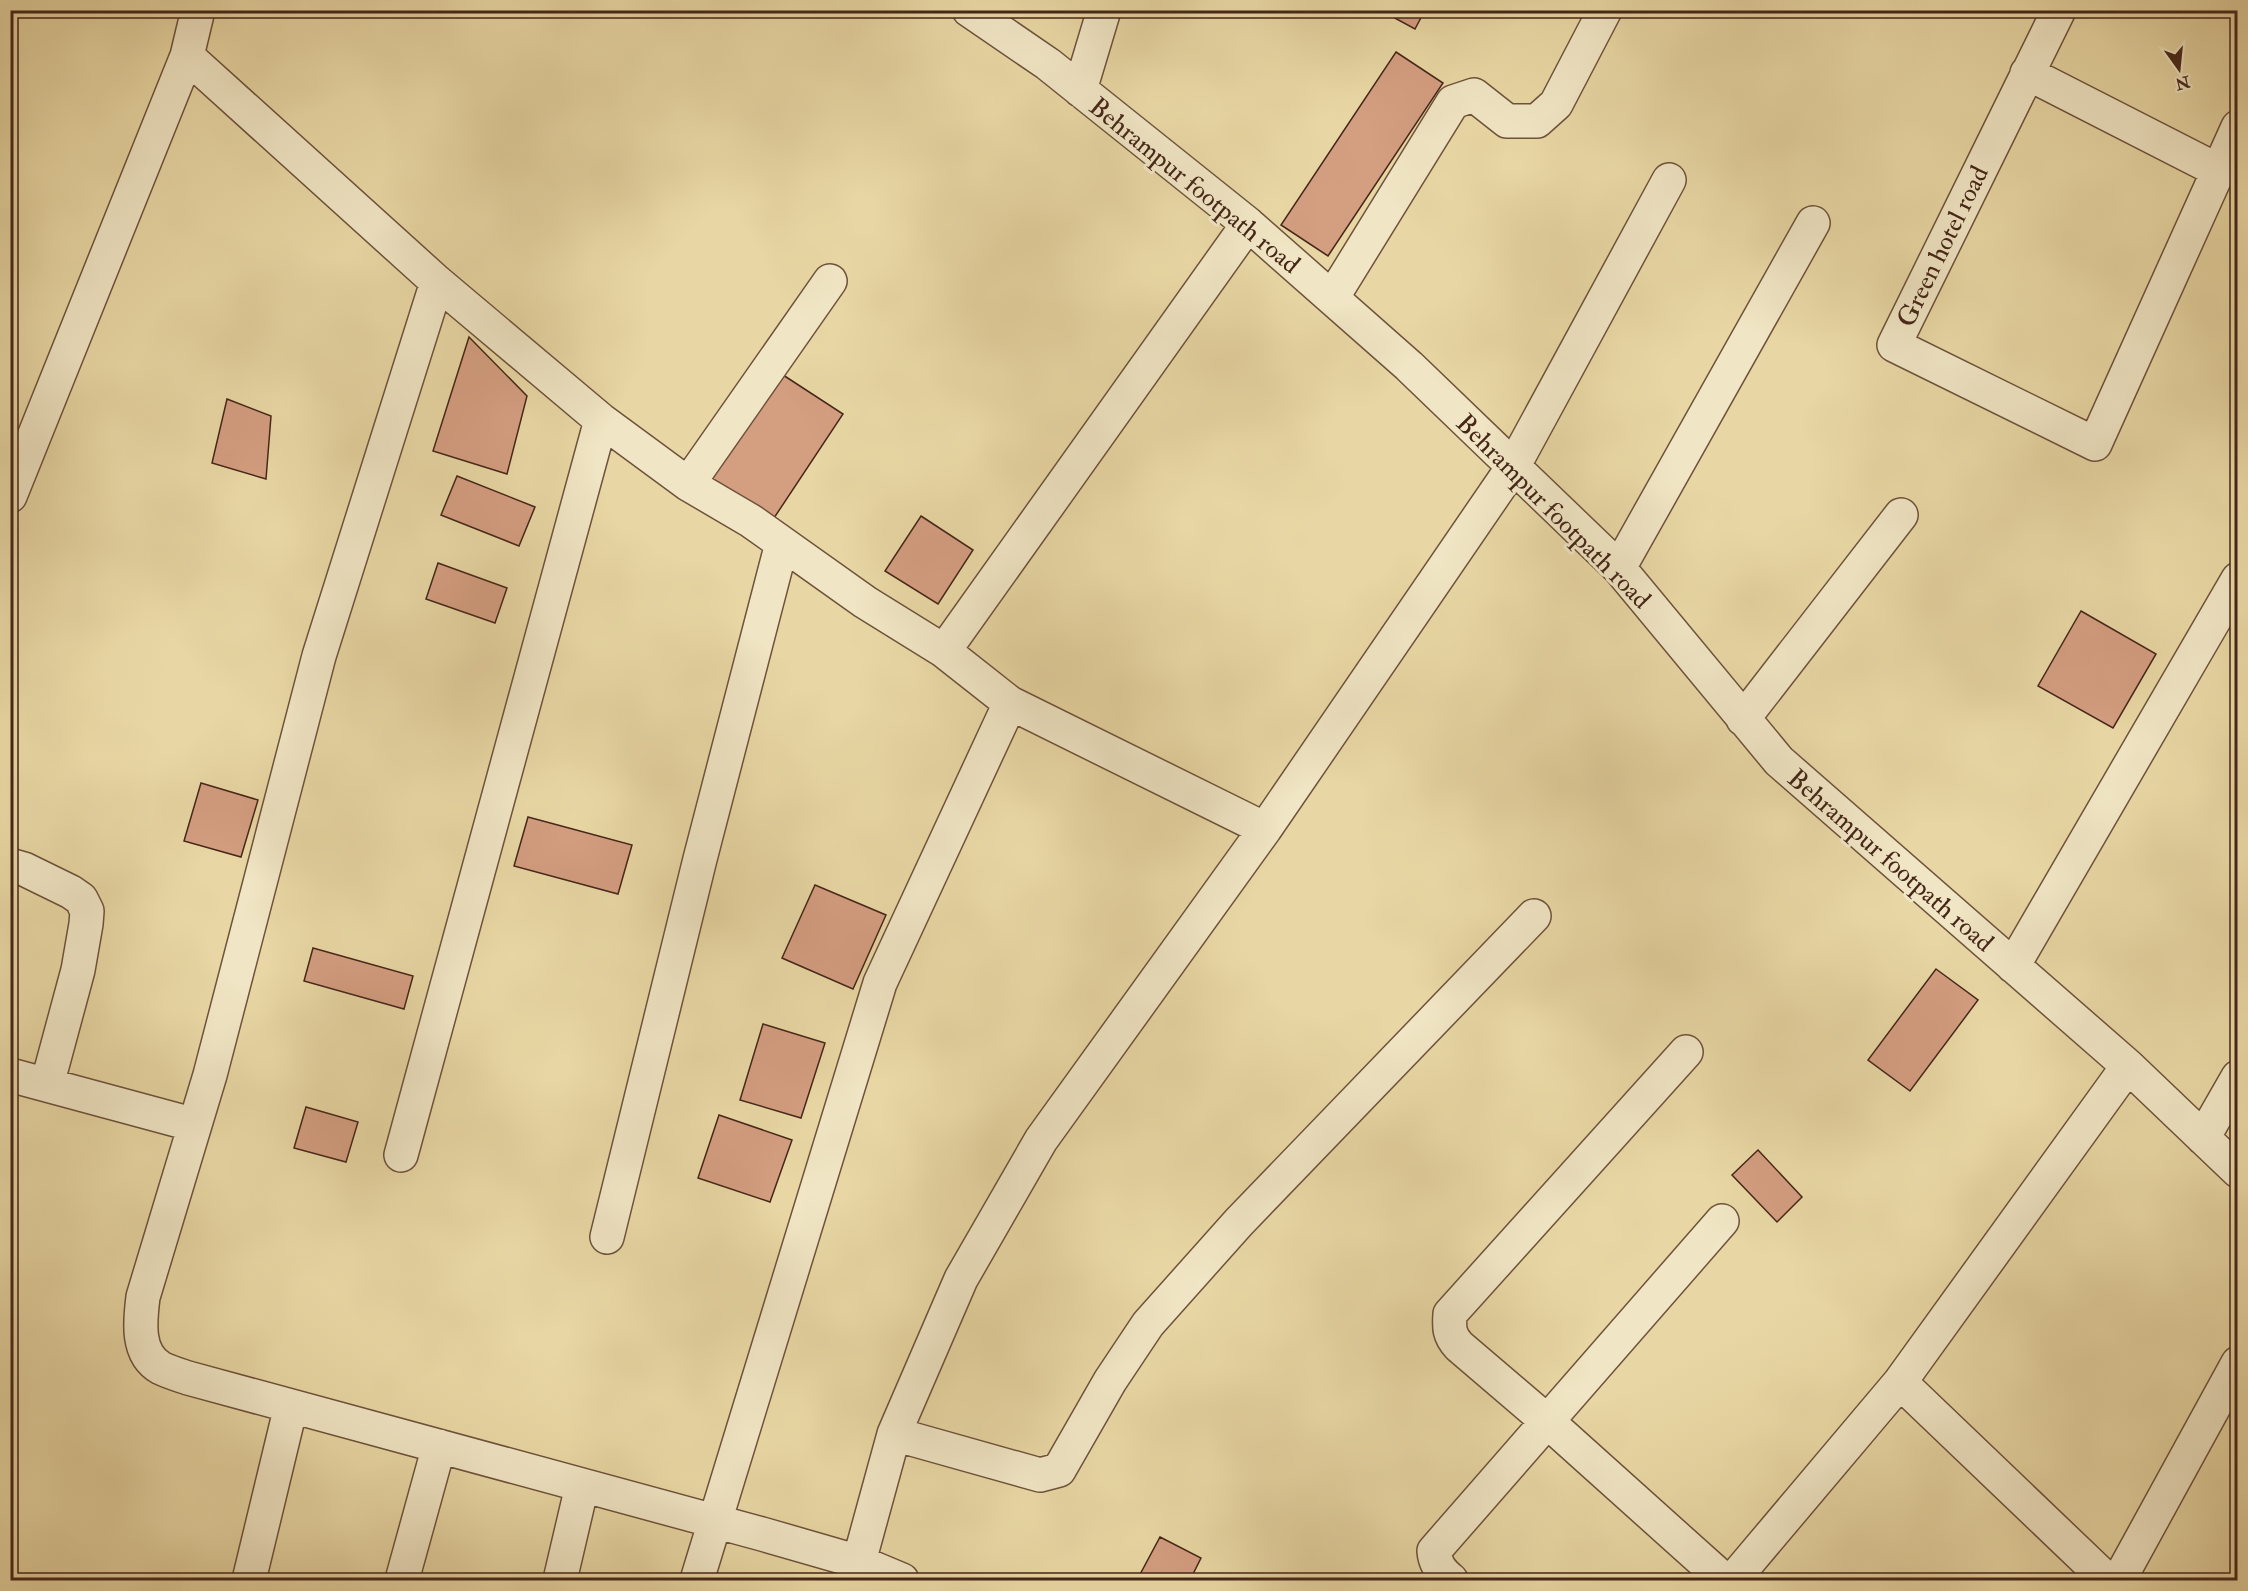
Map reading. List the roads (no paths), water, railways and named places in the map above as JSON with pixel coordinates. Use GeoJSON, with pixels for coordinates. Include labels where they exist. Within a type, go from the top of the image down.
{"type":"FeatureCollection","features":[{"type":"Feature","properties":{"kind":"street"},"geometry":{"type":"LineString","coordinates":[[10,496],[187,56],[198,10]]}},
{"type":"Feature","properties":{"kind":"street","name":"Behrampur footpath road"},"geometry":{"type":"LineString","coordinates":[[969,10],[1048,64],[1248,224],[1409,366],[1619,568],[1779,761],[2128,1066],[2238,1171]]}},
{"type":"Feature","properties":{"kind":"street"},"geometry":{"type":"LineString","coordinates":[[1080,90],[1104,10]]}},
{"type":"Feature","properties":{"kind":"street"},"geometry":{"type":"LineString","coordinates":[[1332,298],[1453,102],[1474,95],[1508,121],[1537,121],[1556,104],[1605,10]]}},
{"type":"Feature","properties":{"kind":"street","name":"Green hotel road"},"geometry":{"type":"LineString","coordinates":[[2059,10],[1894,345],[2095,444],[2217,170]]}},
{"type":"Feature","properties":{"kind":"street"},"geometry":{"type":"LineString","coordinates":[[187,56],[437,282],[602,420],[688,484],[751,522],[865,602],[944,651],[1010,703],[1265,829]]}},
{"type":"Feature","properties":{"kind":"street"},"geometry":{"type":"LineString","coordinates":[[2027,73],[2217,170],[2238,127]]}},
{"type":"Feature","properties":{"kind":"street"},"geometry":{"type":"LineString","coordinates":[[856,1571],[894,1434],[961,1279],[1041,1140],[1265,829],[1513,467],[1669,180]]}},
{"type":"Feature","properties":{"kind":"street"},"geometry":{"type":"LineString","coordinates":[[1619,568],[1813,223]]}},
{"type":"Feature","properties":{"kind":"street"},"geometry":{"type":"LineString","coordinates":[[944,651],[1248,224]]}},
{"type":"Feature","properties":{"kind":"street"},"geometry":{"type":"LineString","coordinates":[[688,484],[830,281]]}},
{"type":"Feature","properties":{"kind":"street"},"geometry":{"type":"LineString","coordinates":[[437,282],[319,656],[210,1075],[143,1297],[140,1325],[142,1342],[150,1359],[161,1368],[188,1378],[762,1534],[856,1571],[902,1581]]}},
{"type":"Feature","properties":{"kind":"street"},"geometry":{"type":"LineString","coordinates":[[401,1155],[602,420]]}},
{"type":"Feature","properties":{"kind":"street"},"geometry":{"type":"LineString","coordinates":[[1743,719],[1901,515]]}},
{"type":"Feature","properties":{"kind":"street"},"geometry":{"type":"LineString","coordinates":[[607,1237],[703,848],[782,543]]}},
{"type":"Feature","properties":{"kind":"street"},"geometry":{"type":"LineString","coordinates":[[2013,966],[2238,579]]}},
{"type":"Feature","properties":{"kind":"street"},"geometry":{"type":"LineString","coordinates":[[697,1581],[880,983],[1010,703]]}},
{"type":"Feature","properties":{"kind":"street"},"geometry":{"type":"LineString","coordinates":[[10,865],[24,869],[71,892],[81,899],[87,911],[78,970],[47,1085]]}},
{"type":"Feature","properties":{"kind":"street"},"geometry":{"type":"LineString","coordinates":[[894,1434],[1040,1475],[1059,1470],[1110,1381],[1148,1324],[1239,1222],[1534,916]]}},
{"type":"Feature","properties":{"kind":"street"},"geometry":{"type":"LineString","coordinates":[[1686,1052],[1450,1314],[1449,1329],[1451,1337],[1458,1346],[1548,1422],[1724,1581]]}},
{"type":"Feature","properties":{"kind":"street"},"geometry":{"type":"LineString","coordinates":[[1733,1581],[1900,1382],[2128,1066]]}},
{"type":"Feature","properties":{"kind":"street"},"geometry":{"type":"LineString","coordinates":[[10,1075],[195,1125]]}},
{"type":"Feature","properties":{"kind":"street"},"geometry":{"type":"LineString","coordinates":[[2203,1138],[2238,1077]]}},
{"type":"Feature","properties":{"kind":"street"},"geometry":{"type":"LineString","coordinates":[[1451,1581],[1435,1561],[1434,1551],[1722,1221]]}},
{"type":"Feature","properties":{"kind":"street"},"geometry":{"type":"LineString","coordinates":[[2119,1581],[2238,1363]]}},
{"type":"Feature","properties":{"kind":"street"},"geometry":{"type":"LineString","coordinates":[[1900,1382],[2107,1581]]}},
{"type":"Feature","properties":{"kind":"street"},"geometry":{"type":"LineString","coordinates":[[249,1581],[291,1406]]}},
{"type":"Feature","properties":{"kind":"street"},"geometry":{"type":"LineString","coordinates":[[402,1581],[439,1446]]}},
{"type":"Feature","properties":{"kind":"street"},"geometry":{"type":"LineString","coordinates":[[560,1581],[582,1486]]}}]}
